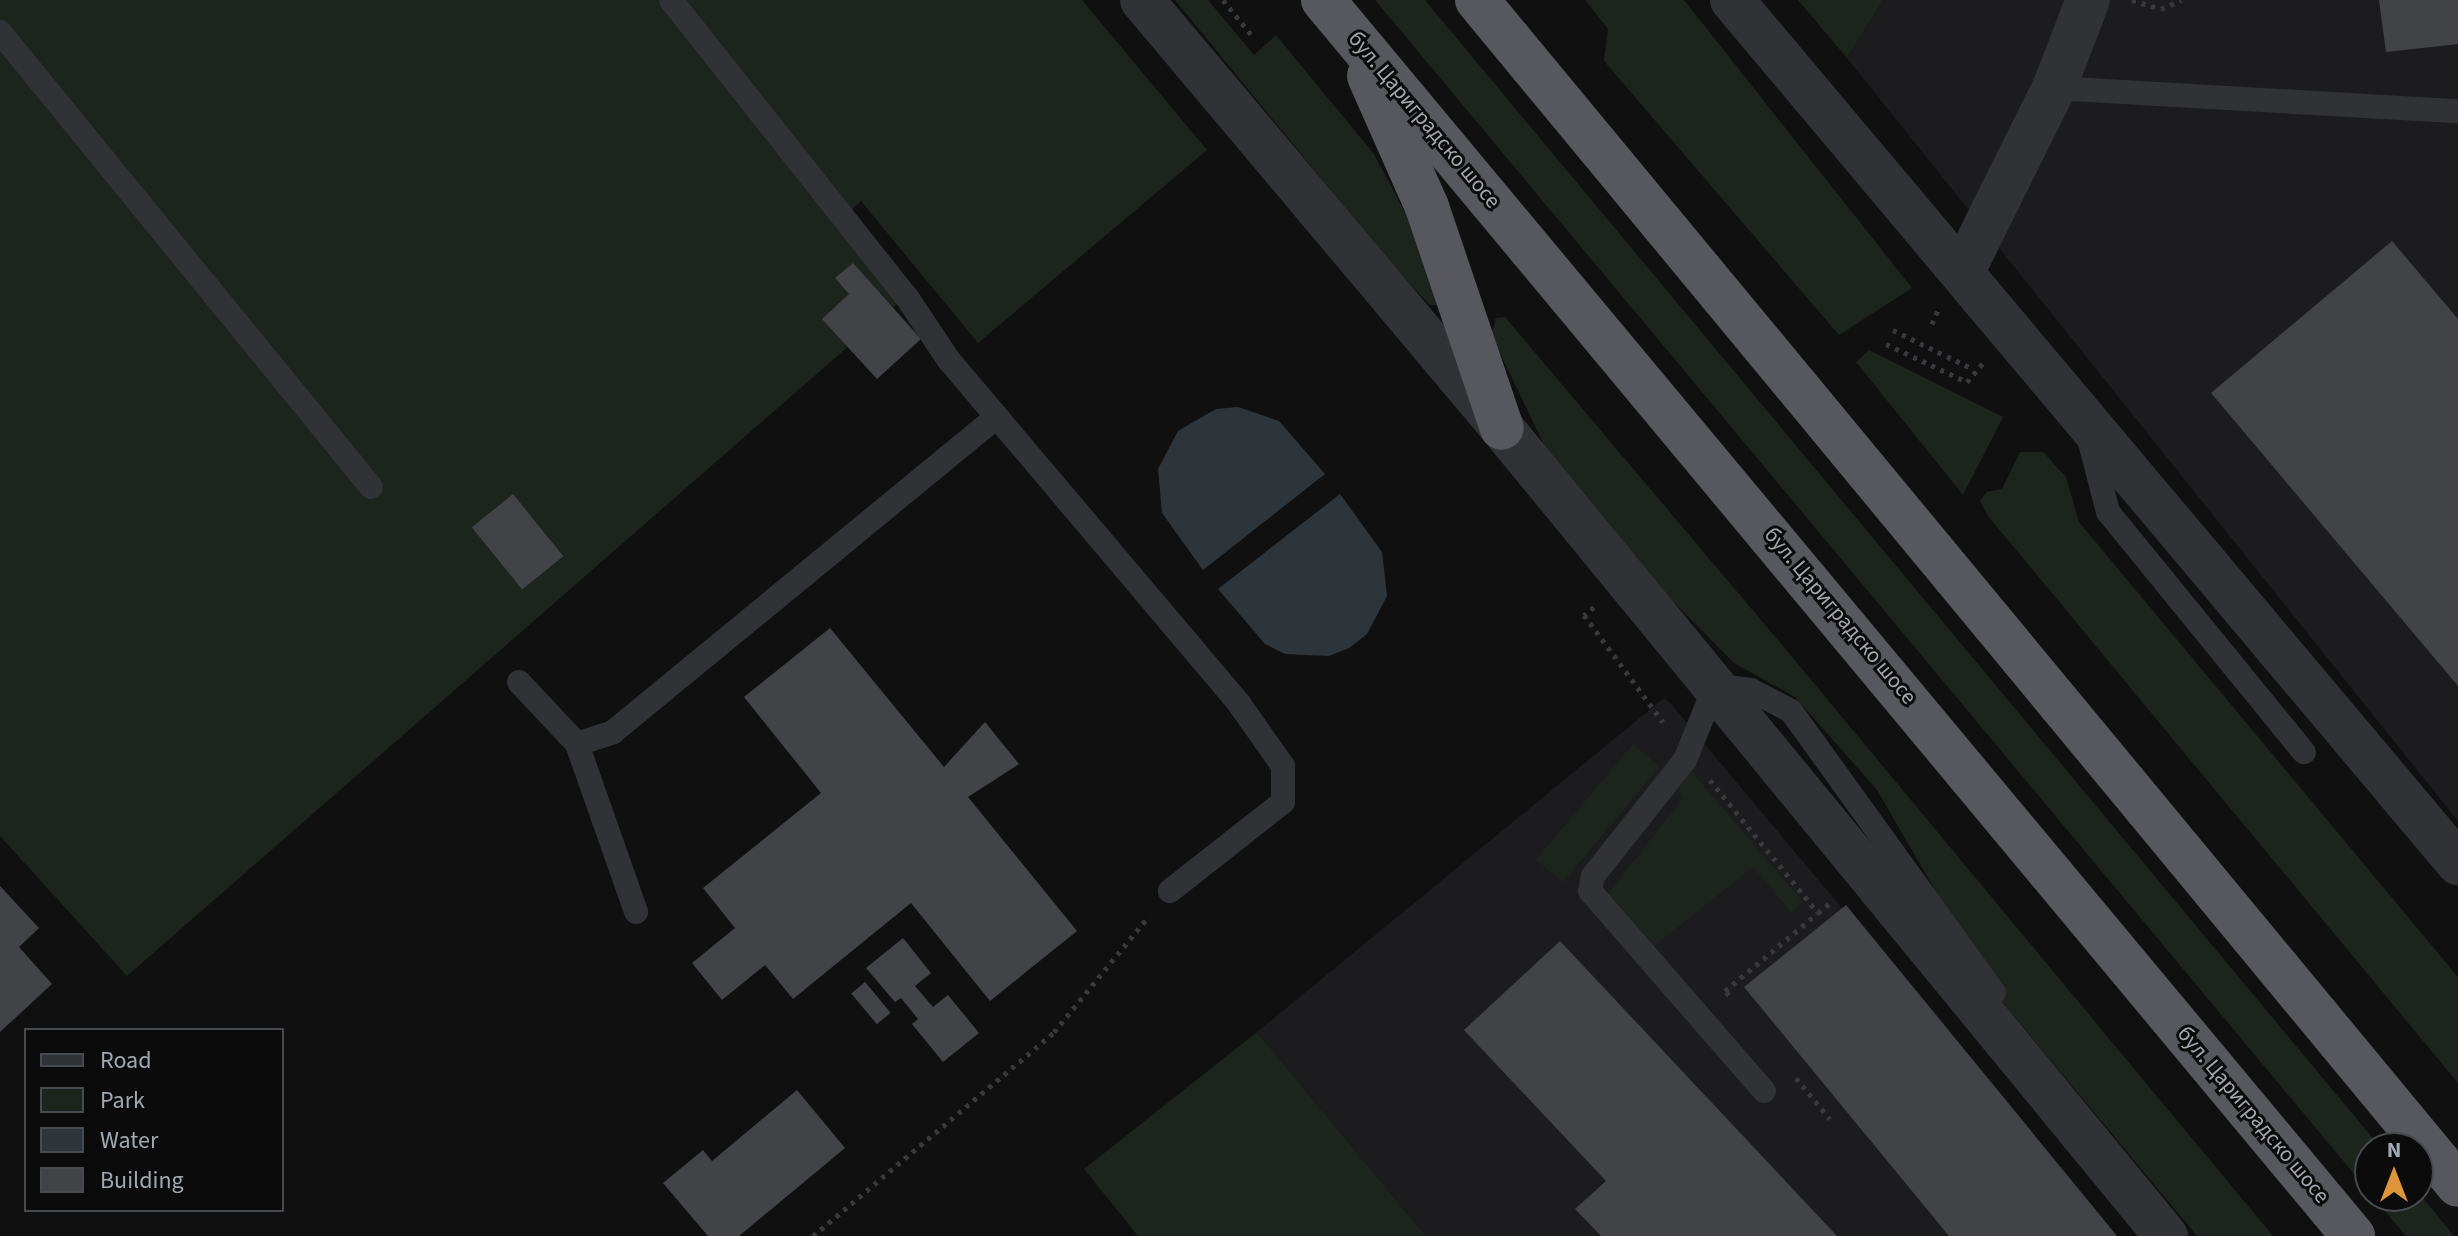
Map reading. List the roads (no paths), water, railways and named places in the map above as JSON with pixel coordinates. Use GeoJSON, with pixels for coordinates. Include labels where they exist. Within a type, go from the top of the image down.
{"type":"FeatureCollection","features":[{"type":"Feature","properties":{"kind":"highway"},"geometry":{"type":"LineString","coordinates":[[1477,0],[2458,1185]]}},
{"type":"Feature","properties":{"kind":"highway"},"geometry":{"type":"LineString","coordinates":[[1336,15],[1427,207],[1502,428]]}},
{"type":"Feature","properties":{"kind":"highway","name":"бул. Цариградско шосе"},"geometry":{"type":"LineString","coordinates":[[1336,15],[2353,1236]]}},
{"type":"Feature","properties":{"kind":"street"},"geometry":{"type":"LineString","coordinates":[[1142,0],[1502,428],[2166,1236]]}},
{"type":"Feature","properties":{"kind":"street"},"geometry":{"type":"LineString","coordinates":[[1732,0],[2081,410],[2458,863]]}},
{"type":"Feature","properties":{"kind":"street"},"geometry":{"type":"LineString","coordinates":[[1963,271],[2054,88],[2088,0]]}},
{"type":"Feature","properties":{"kind":"lane"},"geometry":{"type":"LineString","coordinates":[[671,0],[997,417],[1240,705],[1283,766],[1283,802],[1170,891]]}},
{"type":"Feature","properties":{"kind":"lane"},"geometry":{"type":"LineString","coordinates":[[0,32],[371,487]]}},
{"type":"Feature","properties":{"kind":"lane"},"geometry":{"type":"LineString","coordinates":[[2054,88],[2458,111]]}},
{"type":"Feature","properties":{"kind":"lane"},"geometry":{"type":"LineString","coordinates":[[2081,410],[2108,512],[2304,752]]}},
{"type":"Feature","properties":{"kind":"lane"},"geometry":{"type":"LineString","coordinates":[[577,744],[613,732],[997,417]]}},
{"type":"Feature","properties":{"kind":"lane"},"geometry":{"type":"LineString","coordinates":[[519,682],[577,744],[636,912]]}},
{"type":"Feature","properties":{"kind":"lane"},"geometry":{"type":"LineString","coordinates":[[1764,1091],[1590,891],[1593,876],[1685,760],[1715,686],[1751,690],[1791,711],[1994,992]]}},
{"type":"Feature","properties":{"kind":"water"},"geometry":{"type":"Polygon","coordinates":[[[1238,407],[1279,421],[1325,474],[1203,570],[1162,513],[1158,469],[1178,431],[1216,409],[1238,407]]]}},
{"type":"Feature","properties":{"kind":"water"},"geometry":{"type":"Polygon","coordinates":[[[1340,494],[1382,552],[1387,596],[1367,634],[1349,648],[1329,656],[1285,654],[1265,644],[1218,589],[1340,494]]]}}]}
